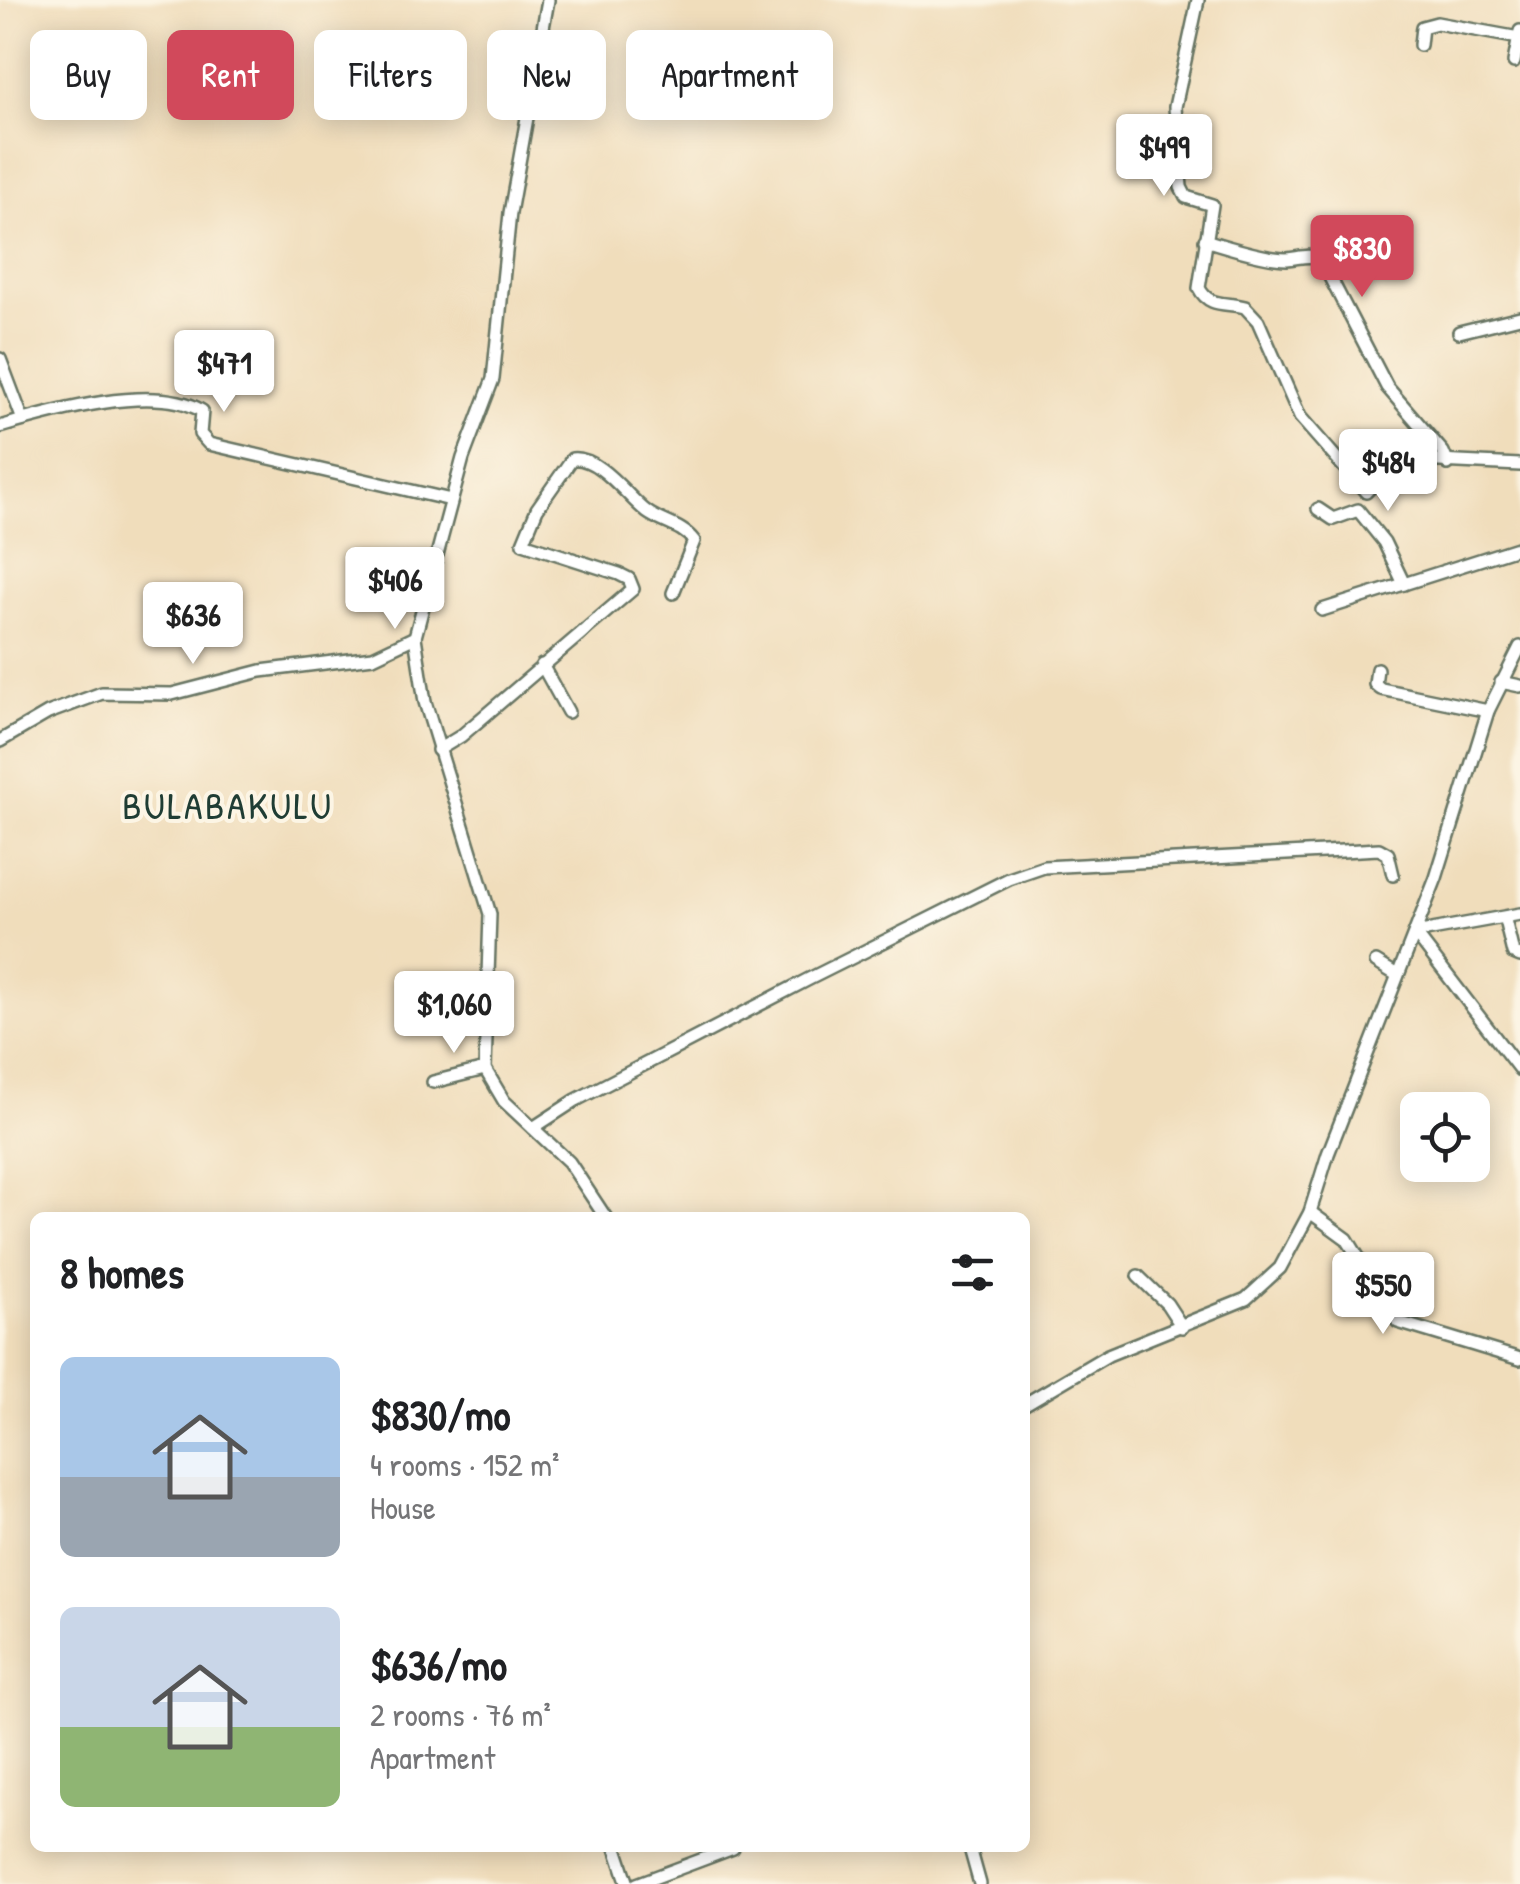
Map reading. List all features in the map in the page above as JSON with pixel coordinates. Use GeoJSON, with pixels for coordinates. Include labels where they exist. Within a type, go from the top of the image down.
{"type":"FeatureCollection","features":[{"type":"Feature","properties":{"kind":"street"},"geometry":{"type":"LineString","coordinates":[[548,0],[510,213],[493,379],[451,500],[415,637],[438,750],[490,914],[485,1069],[504,1101],[569,1162],[602,1212]]}},
{"type":"Feature","properties":{"kind":"street"},"geometry":{"type":"LineString","coordinates":[[1198,0],[1175,107],[1181,188],[1186,197],[1212,204],[1199,288],[1212,304],[1245,307],[1258,321],[1300,417],[1366,492]]}},
{"type":"Feature","properties":{"kind":"street"},"geometry":{"type":"LineString","coordinates":[[1420,45],[1422,27],[1437,23],[1519,34],[1514,62]]}},
{"type":"Feature","properties":{"kind":"street"},"geometry":{"type":"LineString","coordinates":[[1205,240],[1236,252],[1255,250],[1284,259],[1320,258],[1388,387],[1443,452],[1448,464]]}},
{"type":"Feature","properties":{"kind":"street"},"geometry":{"type":"LineString","coordinates":[[1459,332],[1520,317]]}},
{"type":"Feature","properties":{"kind":"street"},"geometry":{"type":"LineString","coordinates":[[0,359],[23,420]]}},
{"type":"Feature","properties":{"kind":"street"},"geometry":{"type":"LineString","coordinates":[[0,427],[101,403],[181,403],[202,411],[200,434],[209,444],[451,500]]}},
{"type":"Feature","properties":{"kind":"street"},"geometry":{"type":"LineString","coordinates":[[1318,509],[1333,519],[1358,510],[1366,492],[1398,459],[1520,465]]}},
{"type":"Feature","properties":{"kind":"street"},"geometry":{"type":"LineString","coordinates":[[438,750],[633,589],[629,579],[619,574],[523,543],[537,509],[572,460],[588,464],[629,492],[649,514],[688,532],[694,541],[674,593]]}},
{"type":"Feature","properties":{"kind":"street"},"geometry":{"type":"LineString","coordinates":[[1358,510],[1384,542],[1404,584]]}},
{"type":"Feature","properties":{"kind":"street"},"geometry":{"type":"LineString","coordinates":[[1322,610],[1520,547]]}},
{"type":"Feature","properties":{"kind":"street"},"geometry":{"type":"LineString","coordinates":[[0,741],[48,713],[102,694],[172,694],[261,671],[373,657],[415,637]]}},
{"type":"Feature","properties":{"kind":"street"},"geometry":{"type":"LineString","coordinates":[[1030,1401],[1108,1356],[1261,1290],[1280,1268],[1310,1212],[1396,974],[1415,933],[1488,711],[1520,647]]}},
{"type":"Feature","properties":{"kind":"street"},"geometry":{"type":"LineString","coordinates":[[542,665],[568,712]]}},
{"type":"Feature","properties":{"kind":"street"},"geometry":{"type":"LineString","coordinates":[[1376,669],[1375,684],[1381,690],[1488,711]]}},
{"type":"Feature","properties":{"kind":"street"},"geometry":{"type":"LineString","coordinates":[[1502,682],[1520,686]]}},
{"type":"Feature","properties":{"kind":"street"},"geometry":{"type":"LineString","coordinates":[[533,1128],[576,1100],[809,979],[1009,879],[1044,867],[1379,849],[1388,854],[1393,875]]}},
{"type":"Feature","properties":{"kind":"street"},"geometry":{"type":"LineString","coordinates":[[1415,933],[1505,920],[1520,914]]}},
{"type":"Feature","properties":{"kind":"street"},"geometry":{"type":"LineString","coordinates":[[1505,920],[1513,953],[1520,956]]}},
{"type":"Feature","properties":{"kind":"street"},"geometry":{"type":"LineString","coordinates":[[1415,933],[1520,1070]]}},
{"type":"Feature","properties":{"kind":"street"},"geometry":{"type":"LineString","coordinates":[[1376,962],[1396,974]]}},
{"type":"Feature","properties":{"kind":"street"},"geometry":{"type":"LineString","coordinates":[[433,1082],[485,1069]]}},
{"type":"Feature","properties":{"kind":"street"},"geometry":{"type":"LineString","coordinates":[[1310,1212],[1347,1239],[1373,1274],[1398,1322],[1520,1360]]}},
{"type":"Feature","properties":{"kind":"street"},"geometry":{"type":"LineString","coordinates":[[1138,1276],[1167,1304],[1182,1327]]}},
{"type":"Feature","properties":{"kind":"street"},"geometry":{"type":"LineString","coordinates":[[617,1852],[628,1884]]}},
{"type":"Feature","properties":{"kind":"street"},"geometry":{"type":"LineString","coordinates":[[637,1884],[722,1852]]}},
{"type":"Feature","properties":{"kind":"street"},"geometry":{"type":"LineString","coordinates":[[971,1852],[980,1884]]}},
{"type":"Feature","properties":{"kind":"district","name":"BULABAKULU"},"geometry":{"type":"Point","coordinates":[228,806]}}]}
